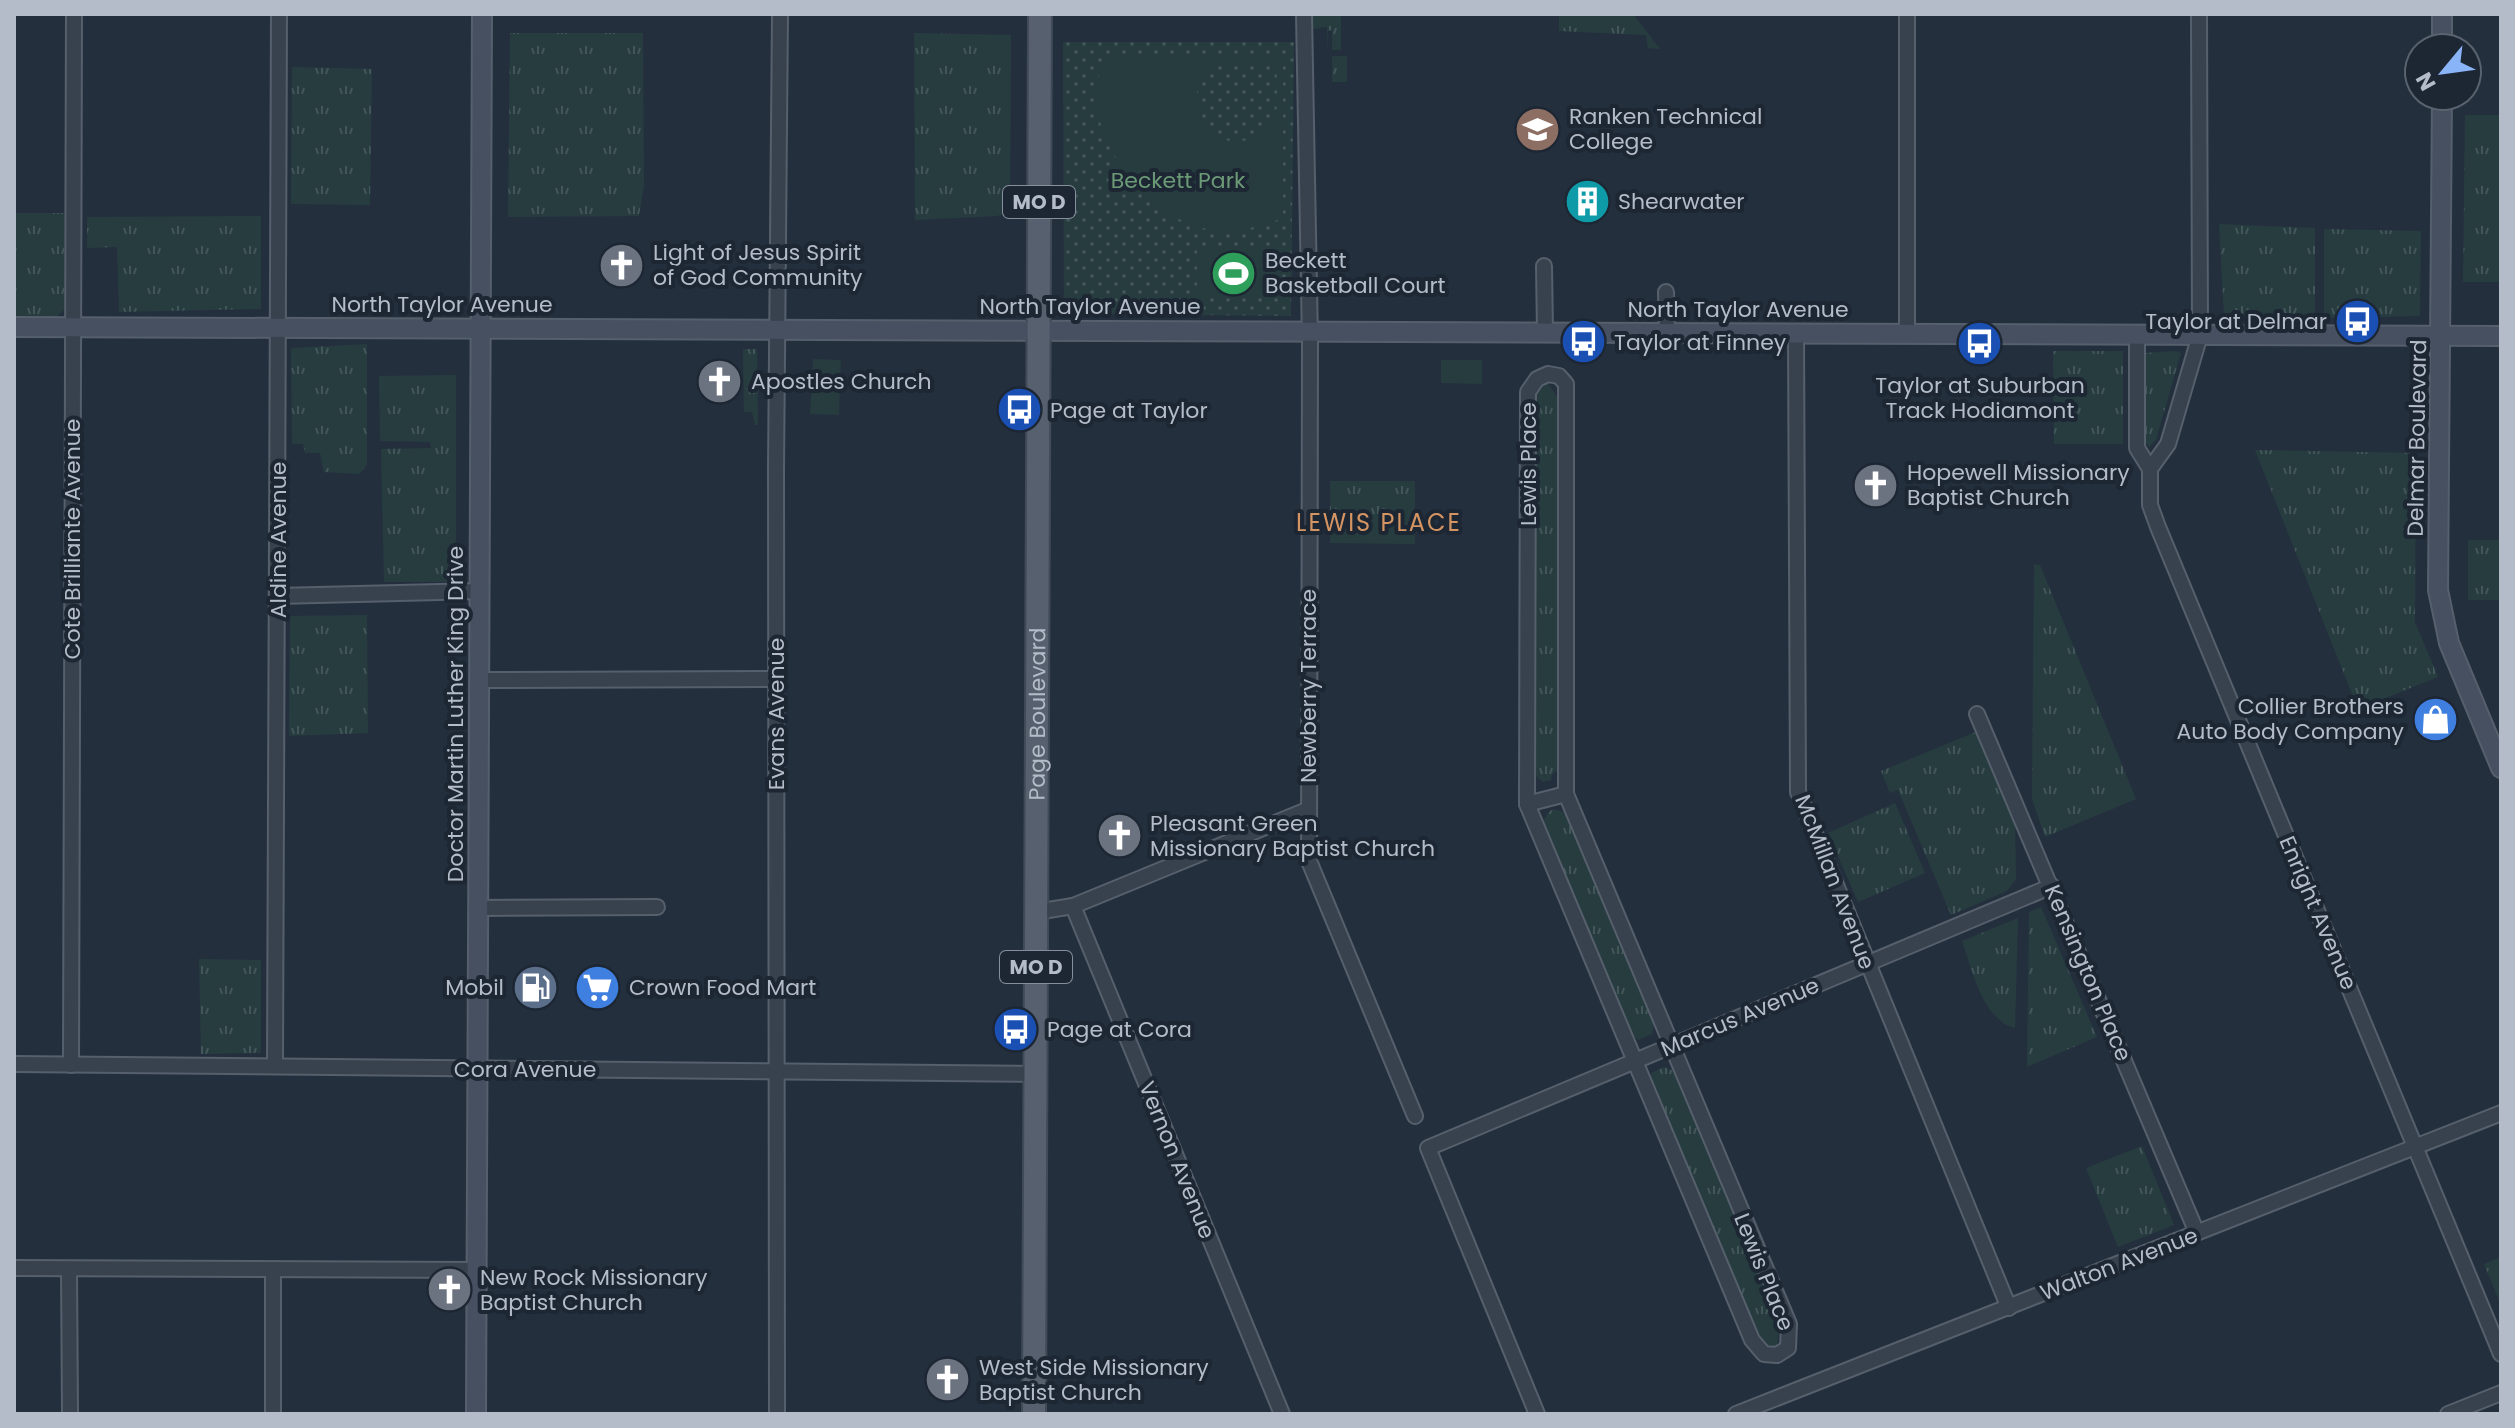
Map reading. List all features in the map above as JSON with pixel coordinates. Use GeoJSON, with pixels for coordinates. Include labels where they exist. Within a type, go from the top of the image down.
{"type":"FeatureCollection","features":[{"type":"Feature","properties":{"kind":"main road","name":"Page Boulevard"},"geometry":{"type":"LineString","coordinates":[[1034,1414],[1040,14]]}},
{"type":"Feature","properties":{"kind":"street","name":"Cote Brilliante Avenue"},"geometry":{"type":"LineString","coordinates":[[71,1065],[74,14]]}},
{"type":"Feature","properties":{"kind":"street","name":"Aldine Avenue"},"geometry":{"type":"LineString","coordinates":[[275,1066],[279,14]]}},
{"type":"Feature","properties":{"kind":"street","name":"Doctor Martin Luther King Drive"},"geometry":{"type":"LineString","coordinates":[[476,1414],[482,14]]}},
{"type":"Feature","properties":{"kind":"street","name":"Evans Avenue"},"geometry":{"type":"LineString","coordinates":[[777,1414],[775,679],[780,14]]}},
{"type":"Feature","properties":{"kind":"street","name":"Newberry Terrace"},"geometry":{"type":"LineString","coordinates":[[1304,14],[1309,331],[1309,861],[1415,1116]]}},
{"type":"Feature","properties":{"kind":"street"},"geometry":{"type":"LineString","coordinates":[[1907,14],[1907,334]]}},
{"type":"Feature","properties":{"kind":"street"},"geometry":{"type":"LineString","coordinates":[[2150,469],[2168,444],[2200,335],[2199,14]]}},
{"type":"Feature","properties":{"kind":"street","name":"Delmar Boulevard"},"geometry":{"type":"LineString","coordinates":[[2442,112],[2440,605],[2449,643],[2501,768]]}},
{"type":"Feature","properties":{"kind":"street"},"geometry":{"type":"LineString","coordinates":[[1544,266],[1545,332]]}},
{"type":"Feature","properties":{"kind":"street"},"geometry":{"type":"LineString","coordinates":[[1666,292],[1667,333]]}},
{"type":"Feature","properties":{"kind":"street","name":"North Taylor Avenue"},"geometry":{"type":"LineString","coordinates":[[14,327],[2501,336]]}},
{"type":"Feature","properties":{"kind":"street","name":"McMillan Avenue"},"geometry":{"type":"LineString","coordinates":[[1796,333],[1798,792],[2009,1308]]}},
{"type":"Feature","properties":{"kind":"street","name":"Enright Avenue"},"geometry":{"type":"LineString","coordinates":[[2137,335],[2137,448],[2150,469],[2150,505],[2501,1354]]}},
{"type":"Feature","properties":{"kind":"street","name":"Lewis Place"},"geometry":{"type":"LineString","coordinates":[[1548,374],[1559,376],[1566,384],[1566,794],[1669,1046],[1789,1324],[1791,1341],[1788,1348],[1777,1355],[1764,1354],[1752,1340],[1527,804],[1528,392],[1537,379],[1548,374]]}},
{"type":"Feature","properties":{"kind":"street"},"geometry":{"type":"LineString","coordinates":[[277,596],[480,591]]}},
{"type":"Feature","properties":{"kind":"street"},"geometry":{"type":"LineString","coordinates":[[479,680],[775,679]]}},
{"type":"Feature","properties":{"kind":"street","name":"Kensington Place"},"geometry":{"type":"LineString","coordinates":[[1977,714],[2197,1233]]}},
{"type":"Feature","properties":{"kind":"street"},"geometry":{"type":"LineString","coordinates":[[1527,804],[1566,794]]}},
{"type":"Feature","properties":{"kind":"street"},"geometry":{"type":"LineString","coordinates":[[1036,912],[1073,906],[1307,810]]}},
{"type":"Feature","properties":{"kind":"street","name":"Marcus Avenue"},"geometry":{"type":"LineString","coordinates":[[1537,1414],[1428,1148],[2052,886]]}},
{"type":"Feature","properties":{"kind":"street","name":"Vernon Avenue"},"geometry":{"type":"LineString","coordinates":[[1073,906],[1282,1414]]}},
{"type":"Feature","properties":{"kind":"street"},"geometry":{"type":"LineString","coordinates":[[478,908],[657,907]]}},
{"type":"Feature","properties":{"kind":"street","name":"Cora Avenue"},"geometry":{"type":"LineString","coordinates":[[14,1064],[1036,1074]]}},
{"type":"Feature","properties":{"kind":"street","name":"Walton Avenue"},"geometry":{"type":"LineString","coordinates":[[1736,1414],[1768,1408],[2009,1308],[2501,1113]]}},
{"type":"Feature","properties":{"kind":"street"},"geometry":{"type":"LineString","coordinates":[[14,1268],[477,1270]]}},
{"type":"Feature","properties":{"kind":"street"},"geometry":{"type":"LineString","coordinates":[[69,1269],[70,1414]]}},
{"type":"Feature","properties":{"kind":"street"},"geometry":{"type":"LineString","coordinates":[[273,1270],[273,1414]]}},
{"type":"Feature","properties":{"kind":"street"},"geometry":{"type":"LineString","coordinates":[[2448,1414],[2501,1393]]}},
{"type":"Feature","properties":{"kind":"green space"},"geometry":{"type":"Polygon","coordinates":[[[1312,14],[1341,14],[1341,50],[1332,50],[1332,30],[1328,31],[1327,49],[1327,27],[1313,29],[1312,14]]]}},
{"type":"Feature","properties":{"kind":"green space"},"geometry":{"type":"Polygon","coordinates":[[[1559,14],[1633,14],[1660,49],[1648,48],[1646,35],[1559,31],[1559,14]]]}},
{"type":"Feature","properties":{"kind":"green space"},"geometry":{"type":"Polygon","coordinates":[[[510,33],[643,33],[644,185],[639,216],[508,217],[510,33]]]}},
{"type":"Feature","properties":{"kind":"green space"},"geometry":{"type":"Polygon","coordinates":[[[914,33],[1011,35],[1010,212],[997,216],[915,220],[914,33]]]}},
{"type":"Feature","properties":{"kind":"green space","name":"Beckett Park"},"geometry":{"type":"Polygon","coordinates":[[[1063,42],[1294,42],[1291,316],[1064,314],[1063,42]]]}},
{"type":"Feature","properties":{"kind":"green space"},"geometry":{"type":"Polygon","coordinates":[[[1274,54],[1283,64],[1283,218],[1259,226],[1217,230],[1177,218],[1142,191],[1114,155],[1099,117],[1097,93],[1103,55],[1274,54]],[[1217,62],[1205,72],[1198,85],[1197,100],[1207,127],[1218,137],[1233,141],[1251,139],[1272,126],[1277,107],[1277,70],[1270,63],[1217,62]]]}},
{"type":"Feature","properties":{"kind":"green space"},"geometry":{"type":"Polygon","coordinates":[[[1332,56],[1347,56],[1347,82],[1332,82],[1332,56]]]}},
{"type":"Feature","properties":{"kind":"green space"},"geometry":{"type":"Polygon","coordinates":[[[292,67],[372,69],[370,205],[291,204],[292,67]]]}},
{"type":"Feature","properties":{"kind":"green space"},"geometry":{"type":"Polygon","coordinates":[[[2465,115],[2501,115],[2501,282],[2463,282],[2465,115]]]}},
{"type":"Feature","properties":{"kind":"green space"},"geometry":{"type":"Polygon","coordinates":[[[14,213],[64,213],[64,310],[56,317],[14,316],[14,213]]]}},
{"type":"Feature","properties":{"kind":"green space"},"geometry":{"type":"Polygon","coordinates":[[[261,216],[261,309],[119,312],[117,247],[87,248],[87,217],[261,216]]]}},
{"type":"Feature","properties":{"kind":"green space"},"geometry":{"type":"Polygon","coordinates":[[[2219,224],[2315,228],[2315,319],[2224,316],[2219,224]]]}},
{"type":"Feature","properties":{"kind":"green space"},"geometry":{"type":"Polygon","coordinates":[[[2324,229],[2421,231],[2420,316],[2324,318],[2324,229]]]}},
{"type":"Feature","properties":{"kind":"green space","name":"Beckett Basketball Court"},"geometry":{"type":"Polygon","coordinates":[[[1197,249],[1270,249],[1270,298],[1197,298],[1197,249]]]}},
{"type":"Feature","properties":{"kind":"green space"},"geometry":{"type":"Polygon","coordinates":[[[367,344],[367,465],[359,474],[324,472],[320,453],[305,453],[303,444],[292,444],[291,348],[367,344]]]}},
{"type":"Feature","properties":{"kind":"green space"},"geometry":{"type":"Polygon","coordinates":[[[743,349],[757,349],[758,425],[755,425],[752,412],[744,412],[743,349]]]}},
{"type":"Feature","properties":{"kind":"green space"},"geometry":{"type":"Polygon","coordinates":[[[2053,351],[2123,351],[2123,444],[2054,444],[2053,351]]]}},
{"type":"Feature","properties":{"kind":"green space"},"geometry":{"type":"Polygon","coordinates":[[[2144,353],[2181,353],[2156,440],[2149,447],[2144,440],[2144,353]]]}},
{"type":"Feature","properties":{"kind":"green space"},"geometry":{"type":"Polygon","coordinates":[[[813,359],[841,360],[839,415],[810,414],[813,359]]]}},
{"type":"Feature","properties":{"kind":"green space"},"geometry":{"type":"Polygon","coordinates":[[[1441,360],[1482,360],[1482,384],[1441,383],[1441,360]]]}},
{"type":"Feature","properties":{"kind":"green space"},"geometry":{"type":"Polygon","coordinates":[[[456,375],[456,582],[384,582],[381,449],[431,448],[430,442],[380,441],[379,376],[456,375]]]}},
{"type":"Feature","properties":{"kind":"green space"},"geometry":{"type":"Polygon","coordinates":[[[1547,382],[1559,400],[1558,770],[1552,774],[1551,780],[1543,782],[1533,773],[1535,397],[1547,382]]]}},
{"type":"Feature","properties":{"kind":"green space"},"geometry":{"type":"Polygon","coordinates":[[[2255,450],[2416,453],[2415,622],[2438,677],[2358,709],[2255,450]]]}},
{"type":"Feature","properties":{"kind":"green space"},"geometry":{"type":"Polygon","coordinates":[[[1330,481],[1415,481],[1415,544],[1330,543],[1330,481]]]}},
{"type":"Feature","properties":{"kind":"green space"},"geometry":{"type":"Polygon","coordinates":[[[2468,540],[2501,540],[2501,600],[2468,600],[2468,540]]]}},
{"type":"Feature","properties":{"kind":"green space"},"geometry":{"type":"Polygon","coordinates":[[[2034,564],[2040,565],[2136,799],[2045,837],[2032,799],[2034,564]]]}},
{"type":"Feature","properties":{"kind":"green space"},"geometry":{"type":"Polygon","coordinates":[[[367,615],[368,733],[289,736],[290,616],[367,615]]]}},
{"type":"Feature","properties":{"kind":"green space"},"geometry":{"type":"Polygon","coordinates":[[[1978,731],[2015,818],[2016,879],[2007,891],[1951,915],[1898,790],[1890,793],[1881,771],[1978,731]]]}},
{"type":"Feature","properties":{"kind":"green space"},"geometry":{"type":"Polygon","coordinates":[[[1895,803],[1925,873],[1858,902],[1828,833],[1895,803]]]}},
{"type":"Feature","properties":{"kind":"green space"},"geometry":{"type":"Polygon","coordinates":[[[1554,809],[1566,813],[1654,1023],[1652,1034],[1638,1040],[1631,1033],[1543,823],[1548,812],[1554,809]]]}},
{"type":"Feature","properties":{"kind":"green space"},"geometry":{"type":"Polygon","coordinates":[[[2041,907],[2097,1037],[2027,1067],[2029,912],[2041,907]]]}},
{"type":"Feature","properties":{"kind":"green space"},"geometry":{"type":"Polygon","coordinates":[[[2018,918],[2015,1028],[1994,1015],[1986,1004],[1962,941],[2018,918]]]}},
{"type":"Feature","properties":{"kind":"green space"},"geometry":{"type":"Polygon","coordinates":[[[199,959],[261,960],[261,1053],[201,1054],[199,959]]]}},
{"type":"Feature","properties":{"kind":"green space"},"geometry":{"type":"Polygon","coordinates":[[[1664,1067],[1674,1071],[1779,1323],[1777,1351],[1760,1342],[1651,1081],[1651,1073],[1664,1067]]]}},
{"type":"Feature","properties":{"kind":"green space"},"geometry":{"type":"Polygon","coordinates":[[[2142,1146],[2174,1225],[2118,1247],[2086,1168],[2142,1146]]]}},
{"type":"Feature","properties":{"kind":"green space"},"geometry":{"type":"Polygon","coordinates":[[[2501,1257],[2501,1305],[2484,1264],[2501,1257]]]}},
{"type":"Feature","properties":{"kind":"place","name":"Ranken Technical College"},"geometry":{"type":"Point","coordinates":[1538,129]}},
{"type":"Feature","properties":{"kind":"place","name":"Shearwater"},"geometry":{"type":"Point","coordinates":[1587,201]}},
{"type":"Feature","properties":{"kind":"place","name":"Light of Jesus Spirit of God Community"},"geometry":{"type":"Point","coordinates":[622,265]}},
{"type":"Feature","properties":{"kind":"place","name":"Beckett Basketball Court"},"geometry":{"type":"Point","coordinates":[1234,273]}},
{"type":"Feature","properties":{"kind":"place","name":"Taylor at Delmar"},"geometry":{"type":"Point","coordinates":[2358,321]}},
{"type":"Feature","properties":{"kind":"place","name":"Taylor at Finney"},"geometry":{"type":"Point","coordinates":[1583,342]}},
{"type":"Feature","properties":{"kind":"place","name":"Taylor at Suburban Track Hodiamont"},"geometry":{"type":"Point","coordinates":[1980,344]}},
{"type":"Feature","properties":{"kind":"place","name":"Apostles Church"},"geometry":{"type":"Point","coordinates":[720,381]}},
{"type":"Feature","properties":{"kind":"place","name":"Page at Taylor"},"geometry":{"type":"Point","coordinates":[1019,410]}},
{"type":"Feature","properties":{"kind":"place","name":"Hopewell Missionary Baptist Church"},"geometry":{"type":"Point","coordinates":[1876,485]}},
{"type":"Feature","properties":{"kind":"place","name":"Collier Brothers Auto Body Company"},"geometry":{"type":"Point","coordinates":[2435,719]}},
{"type":"Feature","properties":{"kind":"place","name":"Pleasant Green Missionary Baptist Church"},"geometry":{"type":"Point","coordinates":[1119,836]}},
{"type":"Feature","properties":{"kind":"place","name":"Mobil"},"geometry":{"type":"Point","coordinates":[535,987]}},
{"type":"Feature","properties":{"kind":"place","name":"Crown Food Mart"},"geometry":{"type":"Point","coordinates":[598,987]}},
{"type":"Feature","properties":{"kind":"place","name":"Page at Cora"},"geometry":{"type":"Point","coordinates":[1016,1029]}},
{"type":"Feature","properties":{"kind":"place","name":"New Rock Missionary Baptist Church"},"geometry":{"type":"Point","coordinates":[449,1290]}},
{"type":"Feature","properties":{"kind":"place","name":"West Side Missionary Baptist Church"},"geometry":{"type":"Point","coordinates":[948,1380]}},
{"type":"Feature","properties":{"kind":"district","name":"LEWIS PLACE"},"geometry":{"type":"Point","coordinates":[1379,522]}}]}
